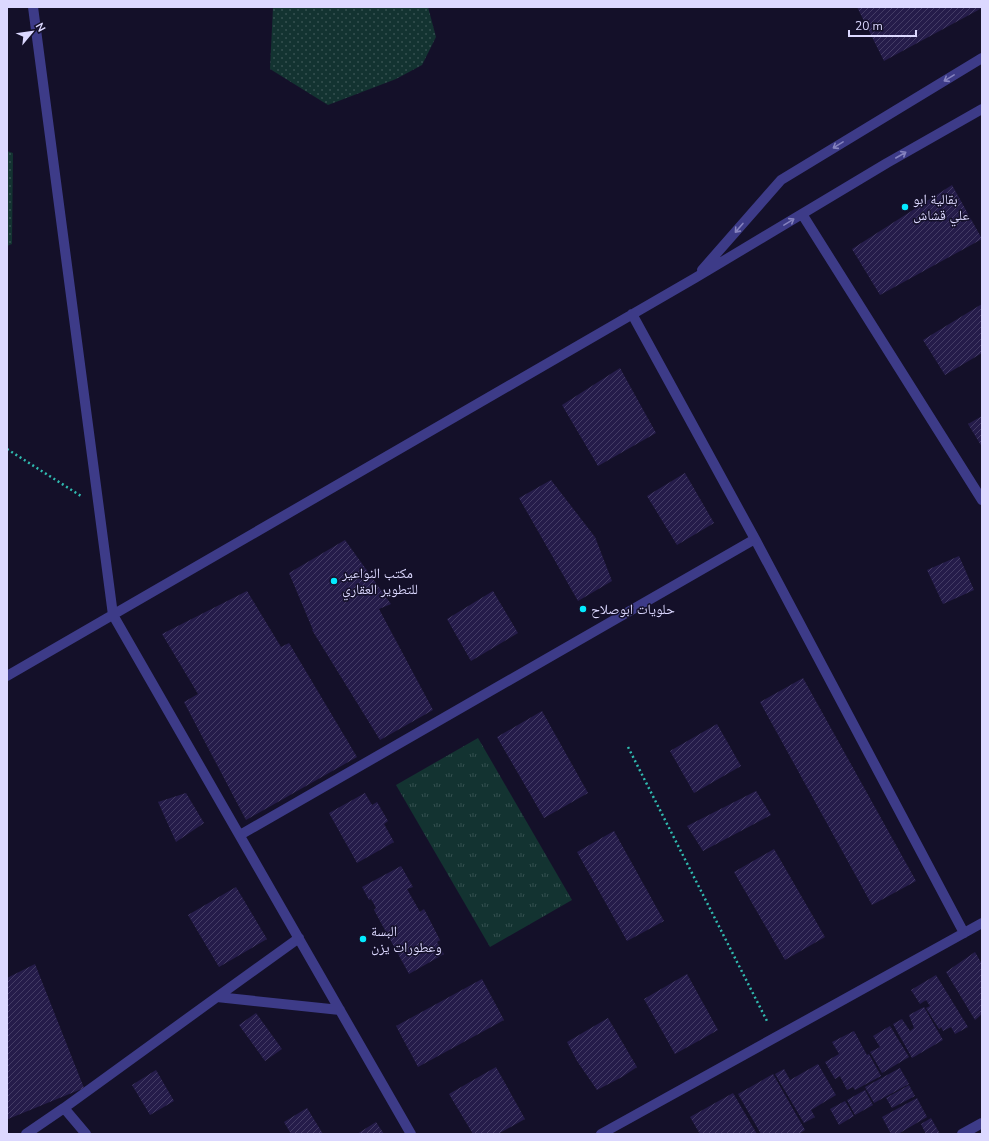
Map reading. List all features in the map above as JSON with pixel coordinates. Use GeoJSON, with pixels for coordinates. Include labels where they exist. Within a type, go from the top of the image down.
{"type":"FeatureCollection","features":[{"type":"Feature","properties":{"kind":"street"},"geometry":{"type":"LineString","coordinates":[[34,7],[113,615],[411,1134]]}},
{"type":"Feature","properties":{"kind":"street"},"geometry":{"type":"LineString","coordinates":[[695,278],[781,180],[982,58]]}},
{"type":"Feature","properties":{"kind":"street"},"geometry":{"type":"LineString","coordinates":[[7,676],[695,278],[887,163],[982,109]]}},
{"type":"Feature","properties":{"kind":"street"},"geometry":{"type":"LineString","coordinates":[[802,214],[982,500]]}},
{"type":"Feature","properties":{"kind":"street"},"geometry":{"type":"LineString","coordinates":[[632,314],[755,539],[964,934]]}},
{"type":"Feature","properties":{"kind":"street"},"geometry":{"type":"LineString","coordinates":[[240,835],[755,539]]}},
{"type":"Feature","properties":{"kind":"street"},"geometry":{"type":"LineString","coordinates":[[601,1134],[982,923]]}},
{"type":"Feature","properties":{"kind":"street"},"geometry":{"type":"LineString","coordinates":[[26,1134],[299,938]]}},
{"type":"Feature","properties":{"kind":"street"},"geometry":{"type":"LineString","coordinates":[[217,997],[340,1010]]}},
{"type":"Feature","properties":{"kind":"street"},"geometry":{"type":"LineString","coordinates":[[64,1108],[86,1134]]}},
{"type":"Feature","properties":{"kind":"street"},"geometry":{"type":"LineString","coordinates":[[962,1134],[982,1123]]}},
{"type":"Feature","properties":{"kind":"path"},"geometry":{"type":"LineString","coordinates":[[7,448],[85,499]]}},
{"type":"Feature","properties":{"kind":"path"},"geometry":{"type":"LineString","coordinates":[[628,747],[776,1038]]}},
{"type":"Feature","properties":{"kind":"green space"},"geometry":{"type":"Polygon","coordinates":[[[273,7],[428,7],[436,37],[422,65],[396,79],[328,105],[270,69],[273,7]]]}},
{"type":"Feature","properties":{"kind":"green space"},"geometry":{"type":"Polygon","coordinates":[[[7,151],[13,153],[12,244],[7,246],[7,151]]]}},
{"type":"Feature","properties":{"kind":"green space"},"geometry":{"type":"Polygon","coordinates":[[[478,738],[572,900],[490,947],[396,785],[478,738]]]}},
{"type":"Feature","properties":{"kind":"building"},"geometry":{"type":"Polygon","coordinates":[[[857,7],[982,7],[982,8],[884,61],[857,7]]]}},
{"type":"Feature","properties":{"kind":"building"},"geometry":{"type":"Polygon","coordinates":[[[952,185],[982,239],[880,295],[852,249],[952,185]]]}},
{"type":"Feature","properties":{"kind":"building"},"geometry":{"type":"Polygon","coordinates":[[[982,304],[982,353],[945,375],[923,340],[982,304]]]}},
{"type":"Feature","properties":{"kind":"building"},"geometry":{"type":"Polygon","coordinates":[[[620,368],[656,433],[598,466],[562,405],[620,368]]]}},
{"type":"Feature","properties":{"kind":"building"},"geometry":{"type":"Polygon","coordinates":[[[982,416],[982,447],[968,424],[982,416]]]}},
{"type":"Feature","properties":{"kind":"building"},"geometry":{"type":"Polygon","coordinates":[[[685,473],[714,523],[677,545],[647,496],[685,473]]]}},
{"type":"Feature","properties":{"kind":"building"},"geometry":{"type":"Polygon","coordinates":[[[551,480],[595,537],[612,581],[578,601],[519,498],[551,480]]]}},
{"type":"Feature","properties":{"kind":"building"},"geometry":{"type":"Polygon","coordinates":[[[345,540],[391,604],[379,609],[433,710],[380,740],[312,630],[289,573],[345,540]]]}},
{"type":"Feature","properties":{"kind":"building"},"geometry":{"type":"Polygon","coordinates":[[[959,556],[974,590],[943,604],[927,570],[959,556]]]}},
{"type":"Feature","properties":{"kind":"building"},"geometry":{"type":"Polygon","coordinates":[[[247,591],[281,647],[289,643],[357,757],[246,820],[184,702],[198,694],[162,634],[247,591]]]}},
{"type":"Feature","properties":{"kind":"building"},"geometry":{"type":"Polygon","coordinates":[[[493,591],[518,633],[471,661],[447,619],[493,591]]]}},
{"type":"Feature","properties":{"kind":"building"},"geometry":{"type":"Polygon","coordinates":[[[803,678],[916,881],[872,905],[760,702],[803,678]]]}},
{"type":"Feature","properties":{"kind":"building"},"geometry":{"type":"Polygon","coordinates":[[[542,711],[588,793],[544,818],[497,737],[542,711]]]}},
{"type":"Feature","properties":{"kind":"building"},"geometry":{"type":"Polygon","coordinates":[[[717,724],[741,766],[694,793],[670,751],[717,724]]]}},
{"type":"Feature","properties":{"kind":"building"},"geometry":{"type":"Polygon","coordinates":[[[756,791],[771,815],[703,851],[687,826],[756,791]]]}},
{"type":"Feature","properties":{"kind":"building"},"geometry":{"type":"Polygon","coordinates":[[[186,793],[204,823],[176,842],[158,802],[186,793]]]}},
{"type":"Feature","properties":{"kind":"building"},"geometry":{"type":"Polygon","coordinates":[[[365,793],[372,805],[377,802],[388,821],[384,824],[394,842],[357,863],[329,813],[365,793]]]}},
{"type":"Feature","properties":{"kind":"building"},"geometry":{"type":"Polygon","coordinates":[[[614,831],[664,921],[627,941],[577,852],[614,831]]]}},
{"type":"Feature","properties":{"kind":"building"},"geometry":{"type":"Polygon","coordinates":[[[774,849],[825,937],[785,960],[734,872],[774,849]]]}},
{"type":"Feature","properties":{"kind":"building"},"geometry":{"type":"Polygon","coordinates":[[[401,866],[413,887],[407,889],[420,912],[424,909],[440,940],[437,942],[444,954],[409,974],[374,910],[376,908],[371,899],[369,900],[362,887],[401,866]]]}},
{"type":"Feature","properties":{"kind":"building"},"geometry":{"type":"Polygon","coordinates":[[[236,887],[267,939],[219,967],[188,915],[236,887]]]}},
{"type":"Feature","properties":{"kind":"building"},"geometry":{"type":"Polygon","coordinates":[[[975,952],[982,964],[982,1014],[975,1020],[946,972],[975,952]]]}},
{"type":"Feature","properties":{"kind":"building"},"geometry":{"type":"Polygon","coordinates":[[[35,964],[84,1088],[8,1119],[7,978],[35,964]]]}},
{"type":"Feature","properties":{"kind":"building"},"geometry":{"type":"Polygon","coordinates":[[[687,974],[718,1030],[675,1054],[644,999],[687,974]]]}},
{"type":"Feature","properties":{"kind":"building"},"geometry":{"type":"Polygon","coordinates":[[[936,975],[968,1027],[955,1034],[951,1027],[943,1031],[941,1027],[939,1029],[926,1008],[930,1006],[926,1000],[920,1004],[911,990],[936,975]]]}},
{"type":"Feature","properties":{"kind":"building"},"geometry":{"type":"Polygon","coordinates":[[[482,979],[504,1020],[418,1067],[396,1026],[482,979]]]}},
{"type":"Feature","properties":{"kind":"building"},"geometry":{"type":"Polygon","coordinates":[[[924,1007],[943,1040],[912,1058],[893,1024],[902,1019],[910,1031],[914,1028],[909,1015],[924,1007]]]}},
{"type":"Feature","properties":{"kind":"building"},"geometry":{"type":"Polygon","coordinates":[[[256,1013],[282,1049],[265,1061],[239,1025],[256,1013]]]}},
{"type":"Feature","properties":{"kind":"building"},"geometry":{"type":"Polygon","coordinates":[[[608,1018],[637,1067],[597,1090],[577,1061],[567,1042],[608,1018]]]}},
{"type":"Feature","properties":{"kind":"building"},"geometry":{"type":"Polygon","coordinates":[[[890,1026],[909,1057],[882,1073],[870,1052],[880,1047],[873,1036],[890,1026]]]}},
{"type":"Feature","properties":{"kind":"building"},"geometry":{"type":"Polygon","coordinates":[[[854,1031],[867,1055],[869,1054],[881,1076],[855,1090],[853,1087],[847,1090],[840,1076],[835,1079],[825,1062],[839,1054],[832,1042],[854,1031]]]}},
{"type":"Feature","properties":{"kind":"building"},"geometry":{"type":"Polygon","coordinates":[[[818,1064],[836,1095],[811,1110],[815,1117],[804,1123],[775,1074],[784,1069],[790,1080],[818,1064]]]}},
{"type":"Feature","properties":{"kind":"building"},"geometry":{"type":"Polygon","coordinates":[[[496,1067],[525,1119],[498,1134],[473,1134],[449,1094],[496,1067]]]}},
{"type":"Feature","properties":{"kind":"building"},"geometry":{"type":"Polygon","coordinates":[[[900,1068],[909,1084],[874,1103],[865,1087],[900,1068]]]}},
{"type":"Feature","properties":{"kind":"building"},"geometry":{"type":"Polygon","coordinates":[[[156,1070],[174,1101],[150,1115],[132,1085],[156,1070]]]}},
{"type":"Feature","properties":{"kind":"building"},"geometry":{"type":"Polygon","coordinates":[[[773,1074],[805,1130],[799,1134],[761,1134],[738,1094],[773,1074]]]}},
{"type":"Feature","properties":{"kind":"building"},"geometry":{"type":"Polygon","coordinates":[[[909,1085],[915,1096],[892,1108],[886,1098],[909,1085]]]}},
{"type":"Feature","properties":{"kind":"building"},"geometry":{"type":"Polygon","coordinates":[[[865,1090],[873,1105],[855,1115],[847,1100],[865,1090]]]}},
{"type":"Feature","properties":{"kind":"building"},"geometry":{"type":"Polygon","coordinates":[[[733,1093],[757,1134],[700,1134],[690,1117],[733,1093]]]}},
{"type":"Feature","properties":{"kind":"building"},"geometry":{"type":"Polygon","coordinates":[[[917,1098],[927,1117],[898,1134],[891,1134],[882,1117],[917,1098]]]}},
{"type":"Feature","properties":{"kind":"building"},"geometry":{"type":"Polygon","coordinates":[[[845,1101],[854,1116],[839,1125],[830,1109],[845,1101]]]}},
{"type":"Feature","properties":{"kind":"building"},"geometry":{"type":"Polygon","coordinates":[[[307,1108],[323,1134],[291,1134],[284,1122],[307,1108]]]}},
{"type":"Feature","properties":{"kind":"building"},"geometry":{"type":"Polygon","coordinates":[[[931,1118],[940,1134],[926,1134],[921,1124],[931,1118]]]}},
{"type":"Feature","properties":{"kind":"building"},"geometry":{"type":"Polygon","coordinates":[[[376,1122],[384,1134],[357,1134],[376,1122]]]}},
{"type":"Feature","properties":{"kind":"place","name":"بقالية ابو علي قشاش"},"geometry":{"type":"Point","coordinates":[905,207]}},
{"type":"Feature","properties":{"kind":"place","name":"مكتب النواعير للتطوير العقاري"},"geometry":{"type":"Point","coordinates":[334,581]}},
{"type":"Feature","properties":{"kind":"place","name":"حلويات ابوصلاح"},"geometry":{"type":"Point","coordinates":[583,609]}},
{"type":"Feature","properties":{"kind":"place","name":"البسة وعطورات يزن"},"geometry":{"type":"Point","coordinates":[363,939]}}]}
